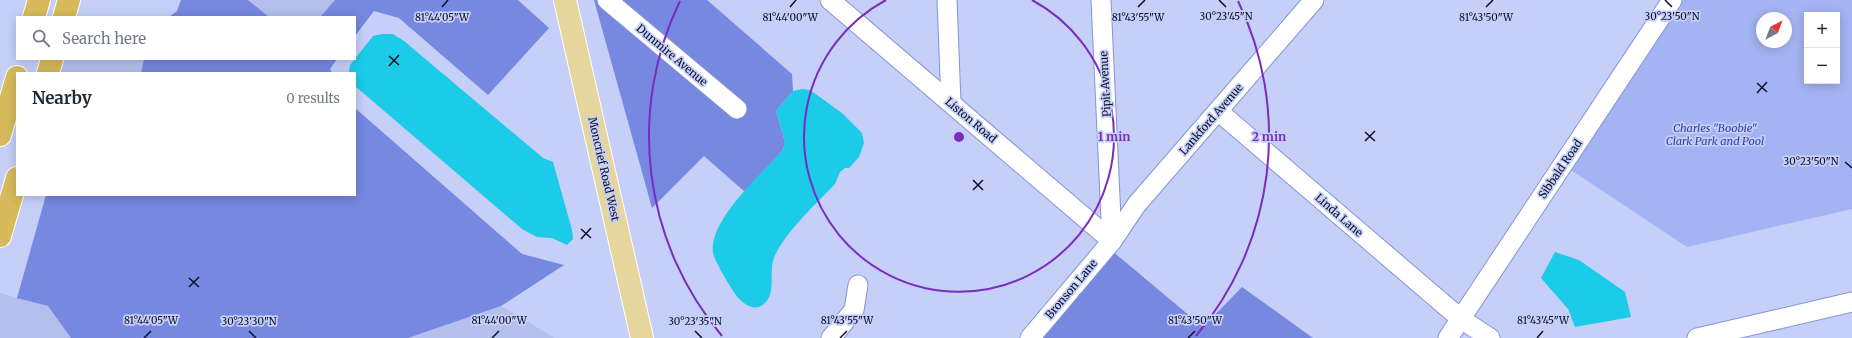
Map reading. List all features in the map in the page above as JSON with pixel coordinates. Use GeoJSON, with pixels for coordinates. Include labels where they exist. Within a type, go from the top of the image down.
{"type":"FeatureCollection","features":[{"type":"Feature","properties":{"kind":"highway"},"geometry":{"type":"LineString","coordinates":[[34,16],[39,0]]}},
{"type":"Feature","properties":{"kind":"highway"},"geometry":{"type":"LineString","coordinates":[[64,16],[69,0]]}},
{"type":"Feature","properties":{"kind":"highway"},"geometry":{"type":"LineString","coordinates":[[18,72],[22,60]]}},
{"type":"Feature","properties":{"kind":"highway"},"geometry":{"type":"LineString","coordinates":[[48,72],[52,60]]}},
{"type":"Feature","properties":{"kind":"highway"},"geometry":{"type":"LineString","coordinates":[[0,135],[16,80]]}},
{"type":"Feature","properties":{"kind":"highway"},"geometry":{"type":"LineString","coordinates":[[0,236],[16,181]]}},
{"type":"Feature","properties":{"kind":"main road","name":"Moncrief Road West"},"geometry":{"type":"LineString","coordinates":[[565,0],[642,338]]}},
{"type":"Feature","properties":{"kind":"street","name":"Dunmire Avenue"},"geometry":{"type":"LineString","coordinates":[[608,0],[736,109]]}},
{"type":"Feature","properties":{"kind":"street","name":"Liston Road"},"geometry":{"type":"LineString","coordinates":[[830,0],[1112,241]]}},
{"type":"Feature","properties":{"kind":"street"},"geometry":{"type":"LineString","coordinates":[[947,0],[952,104]]}},
{"type":"Feature","properties":{"kind":"street","name":"Pipit Avenue"},"geometry":{"type":"LineString","coordinates":[[1101,0],[1112,241]]}},
{"type":"Feature","properties":{"kind":"street","name":"Lankford Avenue"},"geometry":{"type":"LineString","coordinates":[[1112,241],[1137,204],[1314,0]]}},
{"type":"Feature","properties":{"kind":"street","name":"Sibbald Road"},"geometry":{"type":"LineString","coordinates":[[1448,338],[1672,0]]}},
{"type":"Feature","properties":{"kind":"street","name":"Linda Lane"},"geometry":{"type":"LineString","coordinates":[[1218,110],[1461,319],[1490,338]]}},
{"type":"Feature","properties":{"kind":"street","name":"Bronson Lane"},"geometry":{"type":"LineString","coordinates":[[1030,338],[1112,241]]}},
{"type":"Feature","properties":{"kind":"street"},"geometry":{"type":"LineString","coordinates":[[831,338],[854,310],[858,285]]}},
{"type":"Feature","properties":{"kind":"street"},"geometry":{"type":"LineString","coordinates":[[1697,338],[1852,302]]}},
{"type":"Feature","properties":{"kind":"shaded area"},"geometry":{"type":"Polygon","coordinates":[[[181,0],[248,0],[268,16],[170,16],[177,11],[181,0]]]}},
{"type":"Feature","properties":{"kind":"shaded area"},"geometry":{"type":"Polygon","coordinates":[[[248,0],[335,0],[321,16],[268,16],[248,0]]]}},
{"type":"Feature","properties":{"kind":"shaded area"},"geometry":{"type":"Polygon","coordinates":[[[335,0],[518,0],[549,28],[488,95],[399,18],[374,11],[356,35],[356,16],[321,16],[335,0]]]}},
{"type":"Feature","properties":{"kind":"shaded area"},"geometry":{"type":"Polygon","coordinates":[[[594,0],[707,0],[792,74],[793,91],[776,111],[785,142],[783,150],[745,192],[704,156],[652,208],[594,0]]]}},
{"type":"Feature","properties":{"kind":"shaded area"},"geometry":{"type":"Polygon","coordinates":[[[393,34],[404,41],[543,158],[553,162],[572,230],[573,239],[567,245],[552,238],[537,237],[522,229],[356,87],[356,72],[349,72],[350,65],[354,60],[356,60],[356,57],[373,36],[393,34]]]}},
{"type":"Feature","properties":{"kind":"shaded area"},"geometry":{"type":"Polygon","coordinates":[[[57,60],[144,60],[141,72],[53,72],[57,60]]]}},
{"type":"Feature","properties":{"kind":"shaded area"},"geometry":{"type":"Polygon","coordinates":[[[144,60],[336,60],[330,69],[332,72],[141,72],[144,60]]]}},
{"type":"Feature","properties":{"kind":"shaded area"},"geometry":{"type":"Polygon","coordinates":[[[802,89],[810,90],[842,113],[862,133],[864,143],[859,157],[849,168],[845,168],[840,172],[835,184],[791,231],[783,242],[773,261],[771,292],[766,302],[758,307],[750,307],[736,295],[719,267],[713,252],[714,239],[719,226],[728,212],[751,184],[783,150],[785,142],[776,111],[793,91],[802,89]]]}},
{"type":"Feature","properties":{"kind":"shaded area"},"geometry":{"type":"Polygon","coordinates":[[[356,109],[522,254],[564,265],[501,306],[408,338],[71,338],[48,306],[17,298],[46,196],[356,196],[356,109]]]}},
{"type":"Feature","properties":{"kind":"shaded area"},"geometry":{"type":"Polygon","coordinates":[[[1111,250],[1203,327],[1242,287],[1313,338],[1038,338],[1111,250]]]}},
{"type":"Feature","properties":{"kind":"shaded area"},"geometry":{"type":"Polygon","coordinates":[[[1555,252],[1579,260],[1625,292],[1631,317],[1575,327],[1568,309],[1541,278],[1555,252]]]}},
{"type":"Feature","properties":{"kind":"shaded area"},"geometry":{"type":"Polygon","coordinates":[[[0,293],[48,306],[71,338],[0,338],[0,293]]]}},
{"type":"Feature","properties":{"kind":"shaded area"},"geometry":{"type":"Polygon","coordinates":[[[501,306],[555,338],[408,338],[501,306]]]}},
{"type":"Feature","properties":{"kind":"green space","name":"Charles \"Boobie\" Clark Park and Pool"},"geometry":{"type":"Polygon","coordinates":[[[1680,0],[1852,0],[1852,209],[1687,247],[1568,168],[1680,0]]]}}]}
